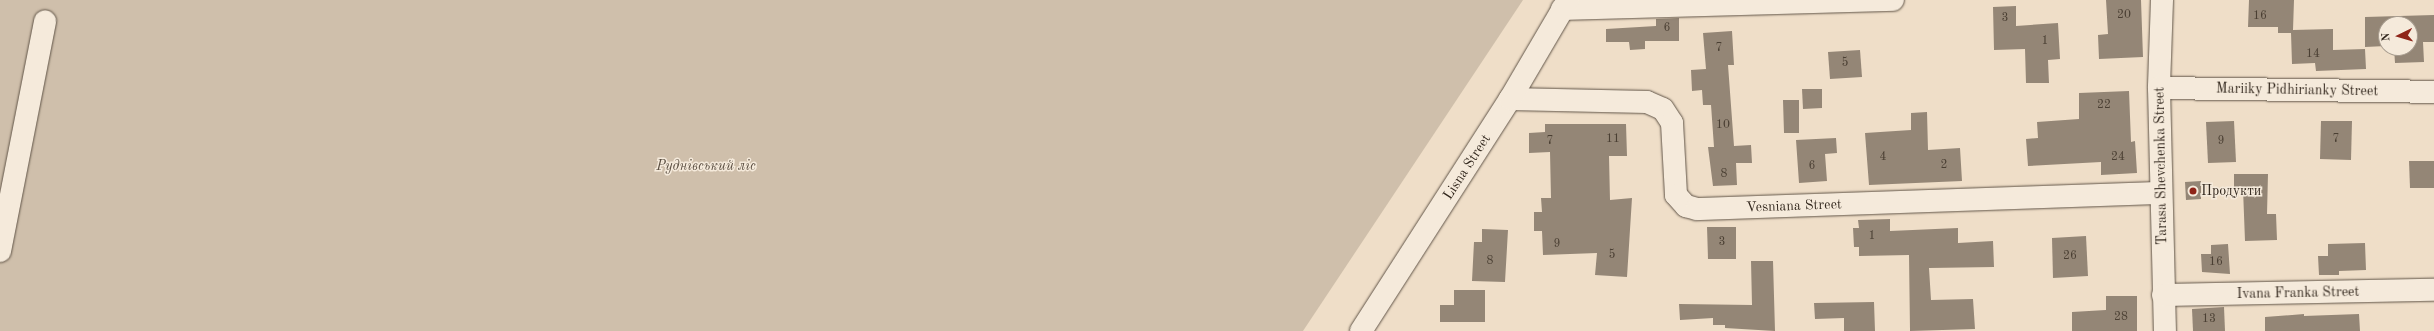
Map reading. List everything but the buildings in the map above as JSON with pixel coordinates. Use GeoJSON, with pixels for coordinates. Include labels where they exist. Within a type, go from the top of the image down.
{"type":"FeatureCollection","features":[{"type":"Feature","properties":{"kind":"street"},"geometry":{"type":"LineString","coordinates":[[1565,5],[1893,0]]}},
{"type":"Feature","properties":{"kind":"street","name":"Tarasa Shevchenka Street"},"geometry":{"type":"LineString","coordinates":[[2162,0],[2159,88],[2162,296],[2164,331]]}},
{"type":"Feature","properties":{"kind":"street","name":"Lisna Street"},"geometry":{"type":"LineString","coordinates":[[1361,331],[1510,100],[1565,5]]}},
{"type":"Feature","properties":{"kind":"street"},"geometry":{"type":"LineString","coordinates":[[0,251],[45,21]]}},
{"type":"Feature","properties":{"kind":"street","name":"Mariiky Pidhirianky Street"},"geometry":{"type":"LineString","coordinates":[[2159,88],[2434,92]]}},
{"type":"Feature","properties":{"kind":"street","name":"Vesniana Street"},"geometry":{"type":"LineString","coordinates":[[1510,100],[1647,102],[1663,109],[1672,123],[1676,195],[1686,206],[1697,209],[2161,193]]}},
{"type":"Feature","properties":{"kind":"street","name":"Ivana Franka Street"},"geometry":{"type":"LineString","coordinates":[[2162,296],[2434,290]]}},
{"type":"Feature","properties":{"kind":"green space","name":"Руднівський ліс"},"geometry":{"type":"Polygon","coordinates":[[[0,0],[1523,0],[1303,331],[0,331],[0,0]]]}},
{"type":"Feature","properties":{"kind":"place","name":"Продукти"},"geometry":{"type":"Point","coordinates":[2193,191]}}]}
